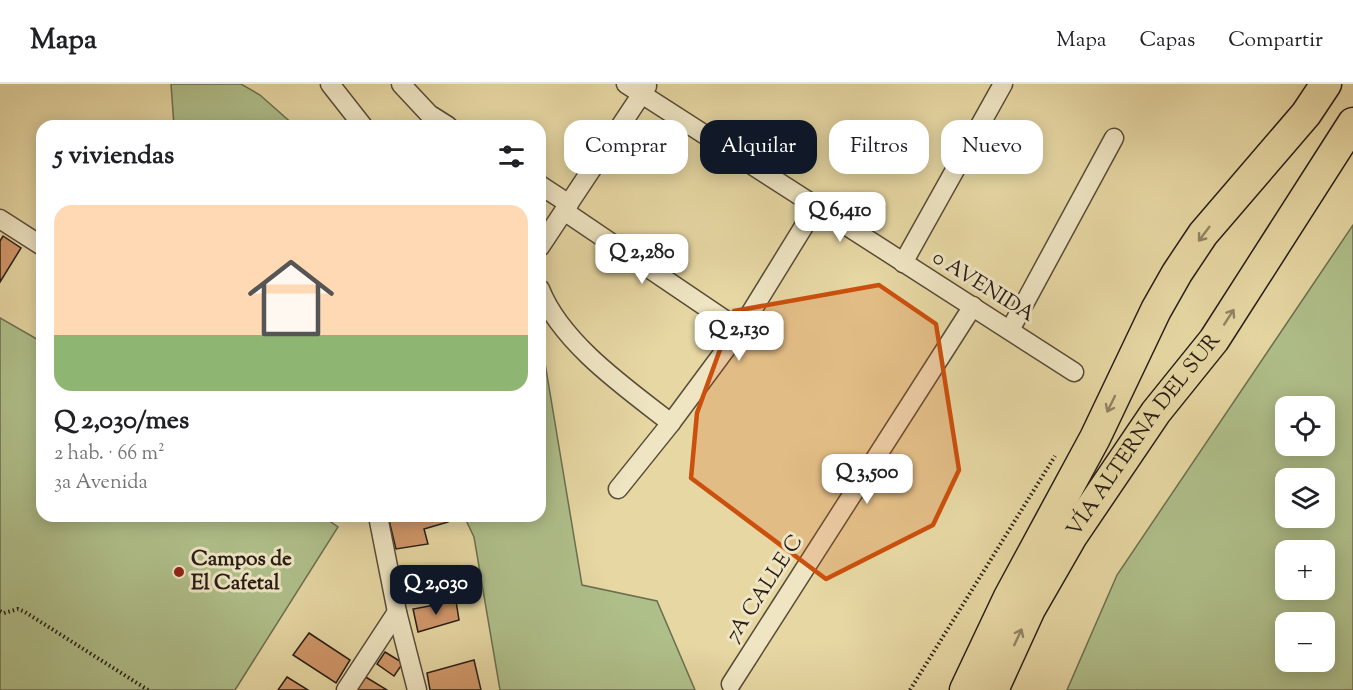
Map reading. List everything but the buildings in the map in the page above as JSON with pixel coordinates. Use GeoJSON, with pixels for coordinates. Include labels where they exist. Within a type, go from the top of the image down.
{"type":"FeatureCollection","features":[{"type":"Feature","properties":{"kind":"highway"},"geometry":{"type":"LineString","coordinates":[[1242,189],[1302,84]]}},
{"type":"Feature","properties":{"kind":"highway"},"geometry":{"type":"LineString","coordinates":[[1242,189],[1306,114],[1326,84]]}},
{"type":"Feature","properties":{"kind":"highway","name":"VÍA ALTERNA DEL SUR"},"geometry":{"type":"LineString","coordinates":[[993,690],[1030,609],[1072,536],[1156,412],[1214,340],[1353,123]]}},
{"type":"Feature","properties":{"kind":"highway","name":"VÍA ALTERNA DEL SUR"},"geometry":{"type":"LineString","coordinates":[[965,690],[1009,597],[1095,438],[1156,310],[1203,234],[1242,189]]}},
{"type":"Feature","properties":{"kind":"street"},"geometry":{"type":"LineString","coordinates":[[330,84],[358,120]]}},
{"type":"Feature","properties":{"kind":"street"},"geometry":{"type":"LineString","coordinates":[[401,84],[429,114],[438,120]]}},
{"type":"Feature","properties":{"kind":"street"},"geometry":{"type":"LineString","coordinates":[[903,264],[1003,84]]}},
{"type":"Feature","properties":{"kind":"street"},"geometry":{"type":"LineString","coordinates":[[546,238],[638,87]]}},
{"type":"Feature","properties":{"kind":"street","name":"0 AVENIDA"},"geometry":{"type":"LineString","coordinates":[[638,87],[903,264],[973,306],[1074,372]]}},
{"type":"Feature","properties":{"kind":"street"},"geometry":{"type":"LineString","coordinates":[[1010,330],[1114,138]]}},
{"type":"Feature","properties":{"kind":"street"},"geometry":{"type":"LineString","coordinates":[[546,190],[566,207],[740,330]]}},
{"type":"Feature","properties":{"kind":"street"},"geometry":{"type":"LineString","coordinates":[[618,489],[671,423],[740,330],[817,205]]}},
{"type":"Feature","properties":{"kind":"street"},"geometry":{"type":"LineString","coordinates":[[0,219],[36,242]]}},
{"type":"Feature","properties":{"kind":"street"},"geometry":{"type":"LineString","coordinates":[[546,305],[602,369],[671,423]]}},
{"type":"Feature","properties":{"kind":"street","name":"7A CALLE C"},"geometry":{"type":"LineString","coordinates":[[731,684],[973,306]]}},
{"type":"Feature","properties":{"kind":"street"},"geometry":{"type":"LineString","coordinates":[[379,522],[396,612],[417,690]]}},
{"type":"Feature","properties":{"kind":"street"},"geometry":{"type":"LineString","coordinates":[[346,690],[396,612]]}},
{"type":"Feature","properties":{"kind":"path"},"geometry":{"type":"LineString","coordinates":[[910,690],[1058,452]]}},
{"type":"Feature","properties":{"kind":"path"},"geometry":{"type":"LineString","coordinates":[[0,611],[4,613],[18,609],[25,612],[148,690]]}},
{"type":"Feature","properties":{"kind":"highlighted area"},"geometry":{"type":"Polygon","coordinates":[[[879,285],[936,324],[959,470],[933,525],[826,579],[691,478],[697,413],[734,311],[879,285]]]}},
{"type":"Feature","properties":{"kind":"green space"},"geometry":{"type":"Polygon","coordinates":[[[171,84],[241,84],[260,95],[288,120],[174,120],[171,84]]]}},
{"type":"Feature","properties":{"kind":"green space"},"geometry":{"type":"Polygon","coordinates":[[[1353,225],[1353,690],[1067,690],[1117,575],[1353,225]]]}},
{"type":"Feature","properties":{"kind":"green space"},"geometry":{"type":"Polygon","coordinates":[[[0,318],[36,339],[36,522],[331,522],[338,527],[235,690],[0,690],[0,318]]]}},
{"type":"Feature","properties":{"kind":"green space"},"geometry":{"type":"Polygon","coordinates":[[[546,369],[582,585],[657,601],[695,690],[500,690],[474,537],[467,522],[546,522],[546,369]]]}},
{"type":"Feature","properties":{"kind":"place","name":"Campos de El Cafetal"},"geometry":{"type":"Point","coordinates":[179,572]}}]}
